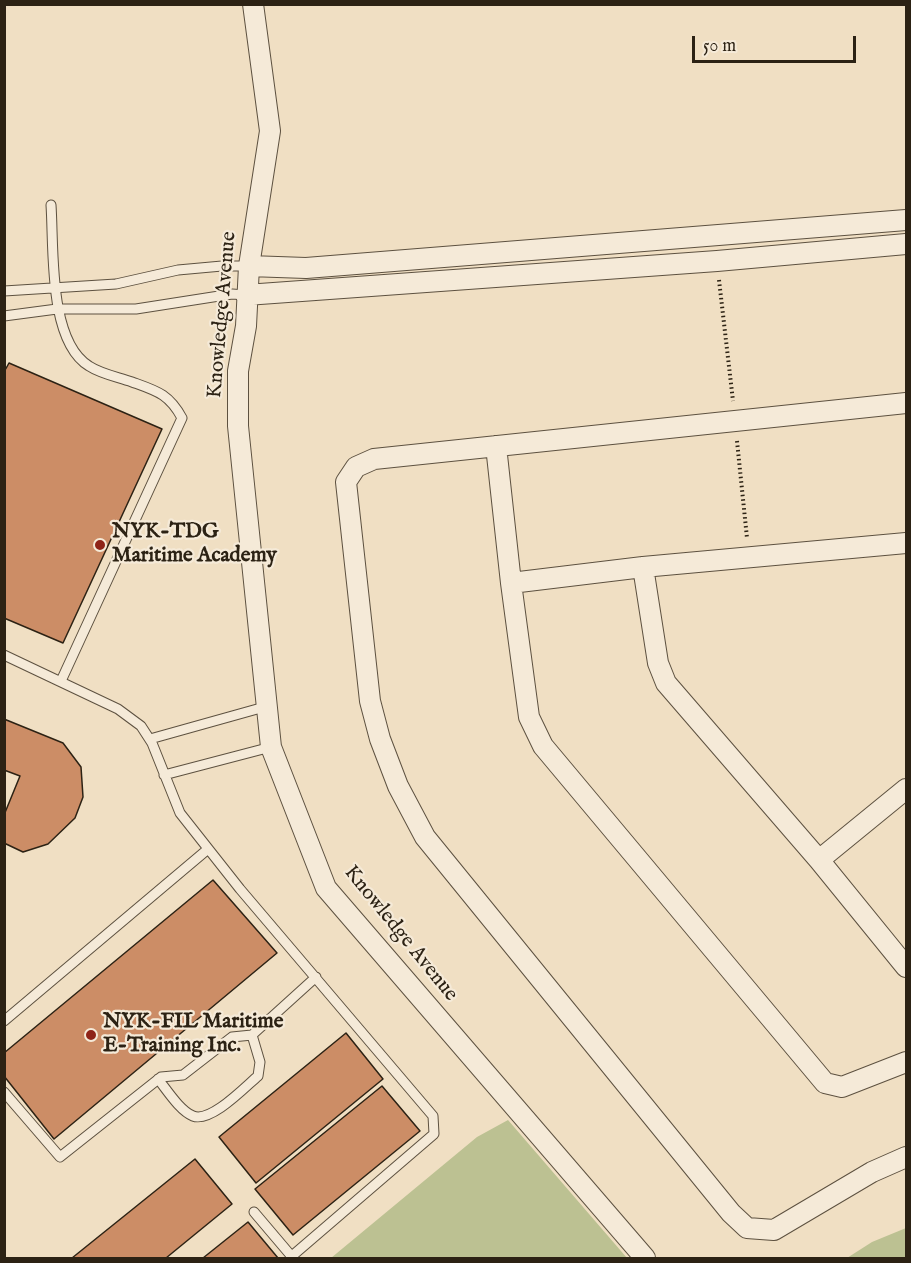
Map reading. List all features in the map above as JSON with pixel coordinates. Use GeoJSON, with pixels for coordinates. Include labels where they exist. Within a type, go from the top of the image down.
{"type":"FeatureCollection","features":[{"type":"Feature","properties":{"kind":"street","name":"Knowledge Avenue"},"geometry":{"type":"LineString","coordinates":[[253,4],[270,131],[249,267],[246,326],[238,371],[238,426],[271,747],[327,888],[645,1258]]}},
{"type":"Feature","properties":{"kind":"street"},"geometry":{"type":"LineString","coordinates":[[249,267],[306,268],[906,220]]}},
{"type":"Feature","properties":{"kind":"street"},"geometry":{"type":"LineString","coordinates":[[246,295],[717,261],[906,244]]}},
{"type":"Feature","properties":{"kind":"street"},"geometry":{"type":"LineString","coordinates":[[906,403],[374,459],[356,467],[346,482],[370,701],[380,739],[398,786],[425,837],[730,1213],[747,1228],[774,1230],[872,1172],[906,1157]]}},
{"type":"Feature","properties":{"kind":"street"},"geometry":{"type":"LineString","coordinates":[[496,446],[529,717],[543,746],[825,1083],[842,1087],[906,1062]]}},
{"type":"Feature","properties":{"kind":"street"},"geometry":{"type":"LineString","coordinates":[[511,583],[643,567],[906,543]]}},
{"type":"Feature","properties":{"kind":"street"},"geometry":{"type":"LineString","coordinates":[[643,567],[658,663],[666,683],[819,860],[906,967]]}},
{"type":"Feature","properties":{"kind":"street"},"geometry":{"type":"LineString","coordinates":[[819,860],[906,789]]}},
{"type":"Feature","properties":{"kind":"lane"},"geometry":{"type":"LineString","coordinates":[[51,205],[57,309],[70,346],[88,366],[155,391],[174,402],[182,418],[61,681]]}},
{"type":"Feature","properties":{"kind":"lane"},"geometry":{"type":"LineString","coordinates":[[4,291],[116,284],[178,270],[222,266],[249,267]]}},
{"type":"Feature","properties":{"kind":"lane"},"geometry":{"type":"LineString","coordinates":[[4,316],[57,309],[136,309],[232,294],[246,295]]}},
{"type":"Feature","properties":{"kind":"lane"},"geometry":{"type":"LineString","coordinates":[[4,655],[118,709],[141,726],[150,739],[180,813],[434,1116],[434,1134],[293,1257],[254,1212]]}},
{"type":"Feature","properties":{"kind":"lane"},"geometry":{"type":"LineString","coordinates":[[150,739],[268,706]]}},
{"type":"Feature","properties":{"kind":"lane"},"geometry":{"type":"LineString","coordinates":[[164,775],[271,747]]}},
{"type":"Feature","properties":{"kind":"lane"},"geometry":{"type":"LineString","coordinates":[[4,1021],[208,849]]}},
{"type":"Feature","properties":{"kind":"lane"},"geometry":{"type":"LineString","coordinates":[[4,1092],[60,1157],[158,1079],[183,1075],[232,1037],[252,1035],[316,977]]}},
{"type":"Feature","properties":{"kind":"lane"},"geometry":{"type":"LineString","coordinates":[[158,1079],[186,1112],[195,1117],[207,1117],[258,1076],[260,1062],[252,1035]]}},
{"type":"Feature","properties":{"kind":"path"},"geometry":{"type":"LineString","coordinates":[[717,261],[749,557]]}},
{"type":"Feature","properties":{"kind":"green space"},"geometry":{"type":"Polygon","coordinates":[[[508,1120],[627,1258],[331,1258],[477,1137],[508,1120]]]}},
{"type":"Feature","properties":{"kind":"green space"},"geometry":{"type":"Polygon","coordinates":[[[906,1228],[906,1258],[847,1258],[872,1242],[906,1228]]]}},
{"type":"Feature","properties":{"kind":"building"},"geometry":{"type":"Polygon","coordinates":[[[9,363],[162,429],[63,643],[4,618],[4,372],[9,363]]]}},
{"type":"Feature","properties":{"kind":"building"},"geometry":{"type":"Polygon","coordinates":[[[4,719],[63,743],[81,767],[83,797],[75,818],[48,844],[23,852],[4,843],[4,719]]]}},
{"type":"Feature","properties":{"kind":"building"},"geometry":{"type":"Polygon","coordinates":[[[4,770],[20,776],[4,815],[4,770]]]}},
{"type":"Feature","properties":{"kind":"building"},"geometry":{"type":"Polygon","coordinates":[[[213,880],[277,953],[54,1139],[4,1076],[4,1053],[213,880]]]}},
{"type":"Feature","properties":{"kind":"building"},"geometry":{"type":"Polygon","coordinates":[[[346,1033],[383,1079],[256,1183],[219,1137],[346,1033]]]}},
{"type":"Feature","properties":{"kind":"building"},"geometry":{"type":"Polygon","coordinates":[[[382,1086],[420,1131],[293,1235],[255,1189],[382,1086]]]}},
{"type":"Feature","properties":{"kind":"building"},"geometry":{"type":"Polygon","coordinates":[[[195,1159],[232,1204],[166,1258],[72,1258],[195,1159]]]}},
{"type":"Feature","properties":{"kind":"building"},"geometry":{"type":"Polygon","coordinates":[[[248,1222],[278,1258],[203,1258],[248,1222]]]}},
{"type":"Feature","properties":{"kind":"place","name":"NYK-TDG Maritime Academy"},"geometry":{"type":"Point","coordinates":[100,545]}},
{"type":"Feature","properties":{"kind":"place","name":"NYK-FIL Maritime E-Training Inc."},"geometry":{"type":"Point","coordinates":[91,1035]}}]}
